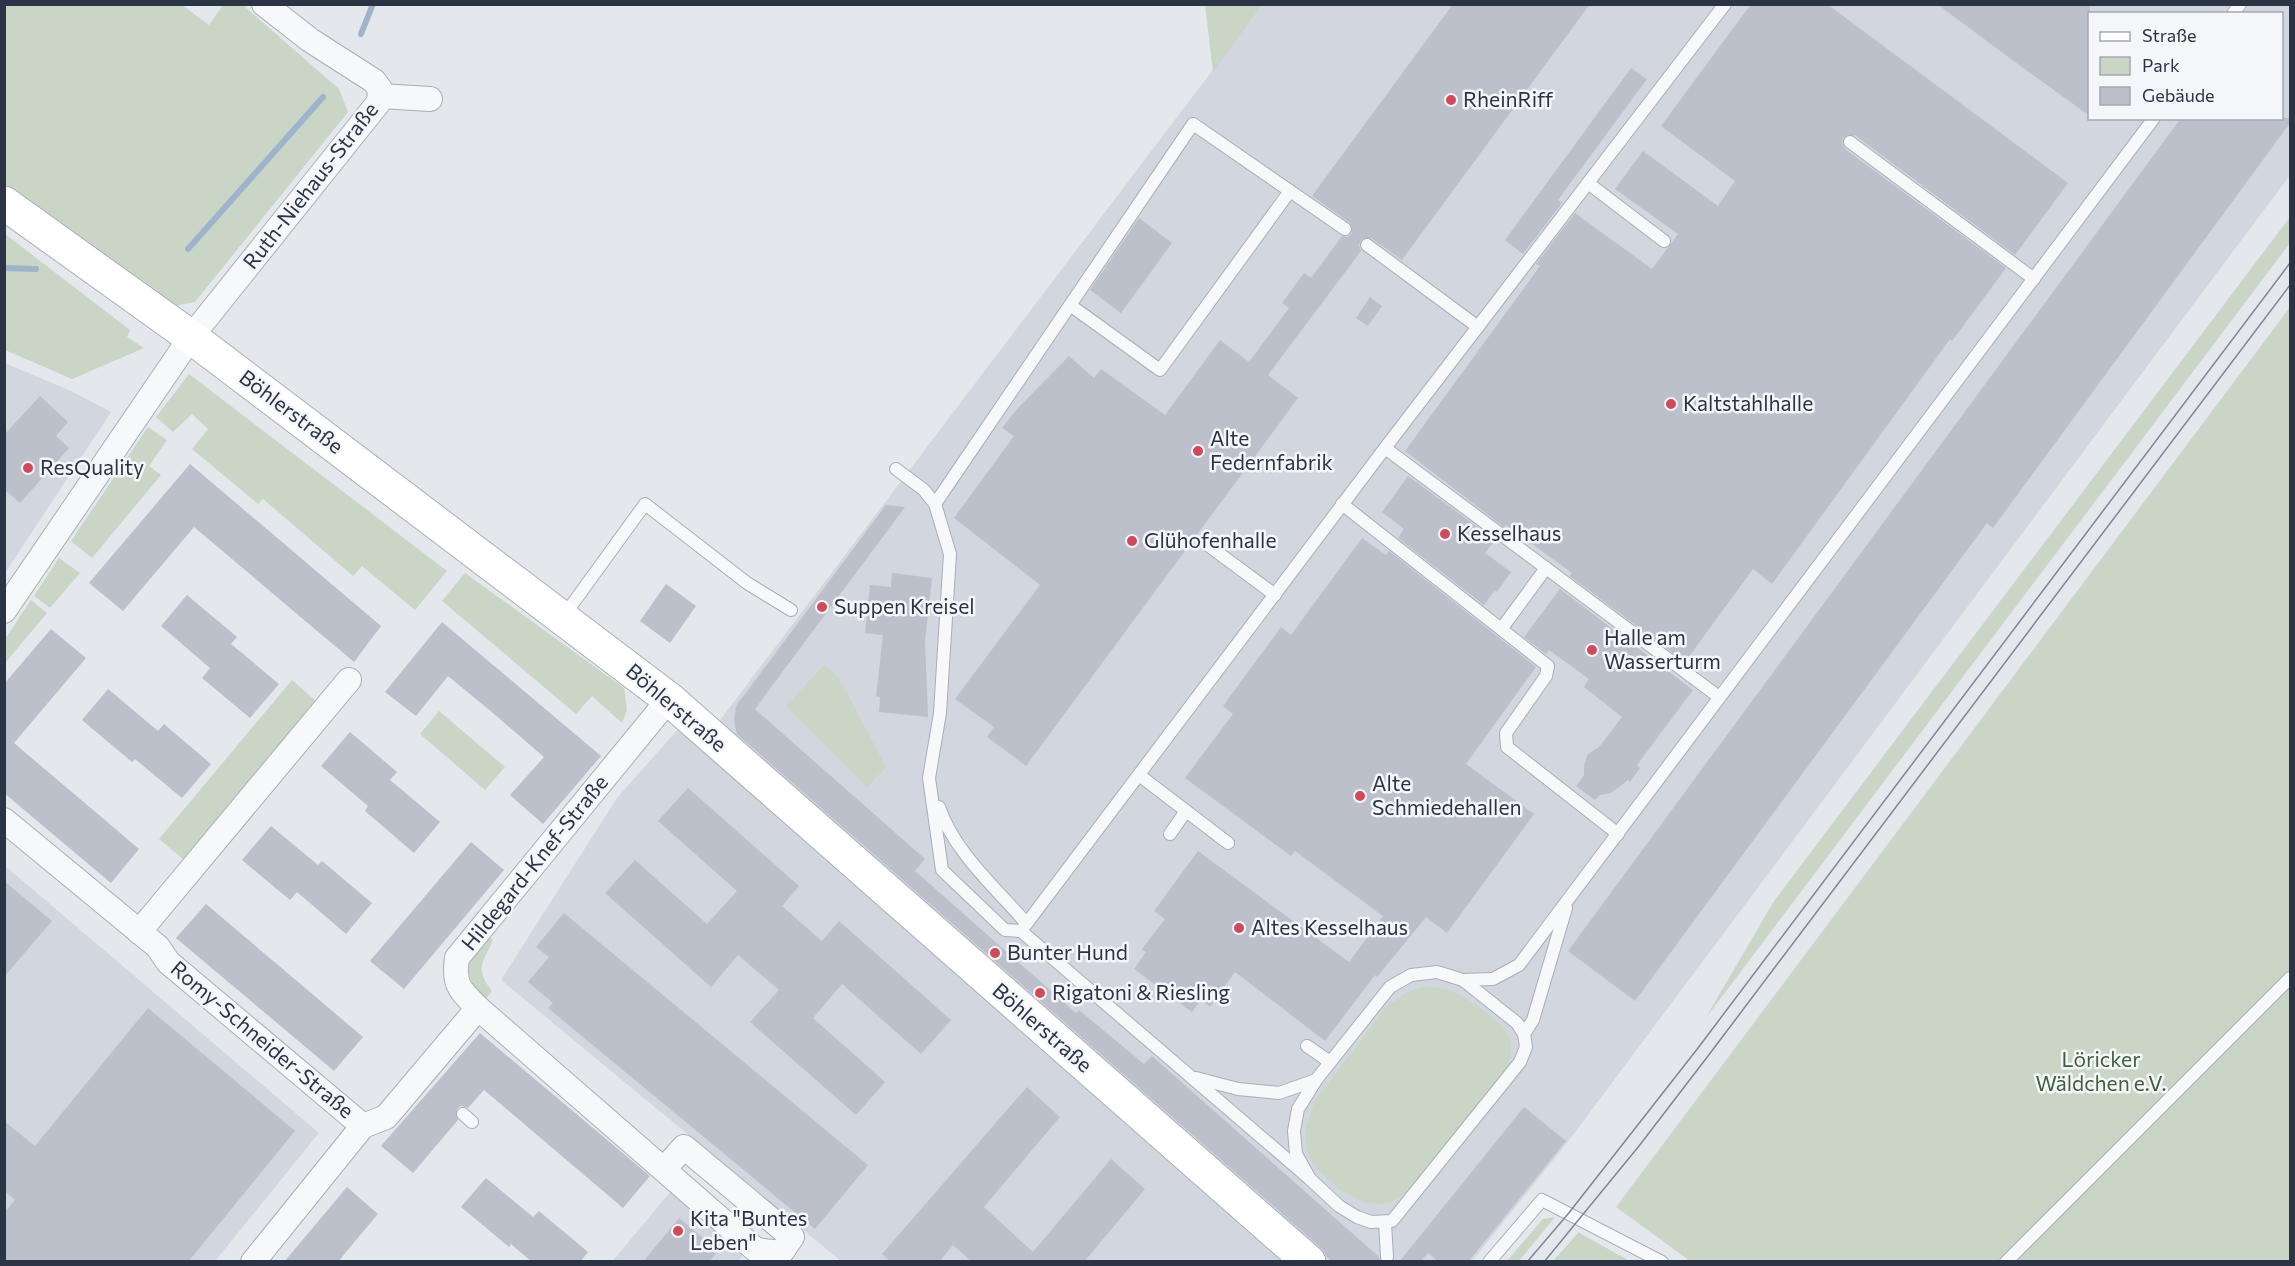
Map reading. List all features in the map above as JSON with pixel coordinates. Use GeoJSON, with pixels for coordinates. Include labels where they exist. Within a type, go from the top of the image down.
{"type":"FeatureCollection","features":[{"type":"Feature","properties":{"kind":"street","name":"Ruth-Niehaus-Straße"},"geometry":{"type":"LineString","coordinates":[[4,611],[191,337],[371,115],[380,96],[380,89],[366,75],[310,40],[264,4]]}},
{"type":"Feature","properties":{"kind":"street"},"geometry":{"type":"LineString","coordinates":[[380,96],[430,99]]}},
{"type":"Feature","properties":{"kind":"street","name":"Böhlerstraße"},"geometry":{"type":"LineString","coordinates":[[4,203],[191,337],[669,699],[1309,1262]]}},
{"type":"Feature","properties":{"kind":"street"},"geometry":{"type":"LineString","coordinates":[[139,932],[349,680]]}},
{"type":"Feature","properties":{"kind":"street","name":"Hildegard-Knef-Straße"},"geometry":{"type":"LineString","coordinates":[[665,1168],[684,1147],[792,1238],[786,1257],[756,1250],[665,1168],[478,1008],[459,988],[455,974],[457,958],[669,699]]}},
{"type":"Feature","properties":{"kind":"street","name":"Romy-Schneider-Straße"},"geometry":{"type":"LineString","coordinates":[[4,820],[158,947],[168,962],[363,1126],[253,1262]]}},
{"type":"Feature","properties":{"kind":"street"},"geometry":{"type":"LineString","coordinates":[[363,1126],[386,1117],[425,1081],[478,1008]]}},
{"type":"Feature","properties":{"kind":"lane"},"geometry":{"type":"LineString","coordinates":[[896,469],[924,490],[935,504],[950,554],[940,713],[929,778],[942,870],[1005,930],[1024,927],[1342,504],[1725,4]]}},
{"type":"Feature","properties":{"kind":"lane"},"geometry":{"type":"LineString","coordinates":[[1310,1179],[1296,1154],[1294,1131],[1298,1109],[1330,1062],[1390,987],[1411,975],[1437,972],[1463,980],[1493,979],[1519,965],[2153,120]]}},
{"type":"Feature","properties":{"kind":"lane"},"geometry":{"type":"LineString","coordinates":[[935,504],[1193,124],[1345,229]]}},
{"type":"Feature","properties":{"kind":"lane"},"geometry":{"type":"LineString","coordinates":[[1850,142],[2034,279]]}},
{"type":"Feature","properties":{"kind":"lane"},"geometry":{"type":"LineString","coordinates":[[1588,183],[1664,241]]}},
{"type":"Feature","properties":{"kind":"lane"},"geometry":{"type":"LineString","coordinates":[[1070,305],[1160,370],[1290,191]]}},
{"type":"Feature","properties":{"kind":"lane"},"geometry":{"type":"LineString","coordinates":[[1367,245],[1478,327]]}},
{"type":"Feature","properties":{"kind":"lane"},"geometry":{"type":"LineString","coordinates":[[1385,448],[1719,697]]}},
{"type":"Feature","properties":{"kind":"lane"},"geometry":{"type":"LineString","coordinates":[[562,618],[645,504],[747,583],[791,610]]}},
{"type":"Feature","properties":{"kind":"lane"},"geometry":{"type":"LineString","coordinates":[[1342,504],[1543,661],[1548,670],[1506,733],[1507,747],[1618,834]]}},
{"type":"Feature","properties":{"kind":"lane"},"geometry":{"type":"LineString","coordinates":[[1205,543],[1275,595]]}},
{"type":"Feature","properties":{"kind":"lane"},"geometry":{"type":"LineString","coordinates":[[1502,628],[1546,568]]}},
{"type":"Feature","properties":{"kind":"lane"},"geometry":{"type":"LineString","coordinates":[[1139,775],[1228,843]]}},
{"type":"Feature","properties":{"kind":"lane"},"geometry":{"type":"LineString","coordinates":[[929,778],[950,832],[1024,927],[1339,1206],[1357,1217],[1385,1223],[1392,1221],[1520,1062],[1526,1047],[1524,1034],[1517,1023],[1463,980]]}},
{"type":"Feature","properties":{"kind":"lane"},"geometry":{"type":"LineString","coordinates":[[1170,834],[1186,811]]}},
{"type":"Feature","properties":{"kind":"lane"},"geometry":{"type":"LineString","coordinates":[[1524,1034],[1533,1020],[1568,901]]}},
{"type":"Feature","properties":{"kind":"lane"},"geometry":{"type":"LineString","coordinates":[[2006,1262],[2290,978]]}},
{"type":"Feature","properties":{"kind":"lane"},"geometry":{"type":"LineString","coordinates":[[1307,1046],[1330,1062]]}},
{"type":"Feature","properties":{"kind":"lane"},"geometry":{"type":"LineString","coordinates":[[1189,1075],[1238,1089],[1279,1093],[1316,1080]]}},
{"type":"Feature","properties":{"kind":"lane"},"geometry":{"type":"LineString","coordinates":[[1489,1262],[1542,1200],[1662,1262]]}},
{"type":"Feature","properties":{"kind":"lane"},"geometry":{"type":"LineString","coordinates":[[1385,1223],[1387,1257]]}},
{"type":"Feature","properties":{"kind":"shaded area"},"geometry":{"type":"Polygon","coordinates":[[[1262,5],[2290,5],[2290,175],[1567,1143],[1472,1261],[1317,1261],[714,728],[1262,5]]]}},
{"type":"Feature","properties":{"kind":"shaded area"},"geometry":{"type":"Polygon","coordinates":[[[5,363],[71,391],[111,412],[5,573],[5,363]]]}},
{"type":"Feature","properties":{"kind":"shaded area"},"geometry":{"type":"Polygon","coordinates":[[[679,728],[1285,1261],[841,1261],[501,980],[617,798],[679,728]]]}},
{"type":"Feature","properties":{"kind":"shaded area"},"geometry":{"type":"Polygon","coordinates":[[[4,865],[319,1133],[215,1261],[5,1261],[4,865]]]}},
{"type":"Feature","properties":{"kind":"shaded area","name":"Kita \"Buntes Leben\""},"geometry":{"type":"Polygon","coordinates":[[[671,1191],[745,1253],[738,1261],[612,1262],[671,1191]]]}},
{"type":"Feature","properties":{"kind":"green space"},"geometry":{"type":"Polygon","coordinates":[[[5,5],[182,5],[209,25],[223,5],[243,5],[339,89],[348,112],[195,302],[174,306],[5,185],[5,5]]]}},
{"type":"Feature","properties":{"kind":"green space"},"geometry":{"type":"Polygon","coordinates":[[[1205,5],[1262,5],[1213,72],[1205,5]]]}},
{"type":"Feature","properties":{"kind":"green space"},"geometry":{"type":"Polygon","coordinates":[[[2290,217],[2290,243],[1705,1019],[1774,901],[2290,217]]]}},
{"type":"Feature","properties":{"kind":"green space"},"geometry":{"type":"Polygon","coordinates":[[[5,234],[130,330],[127,337],[144,348],[72,379],[5,350],[5,234]]]}},
{"type":"Feature","properties":{"kind":"green space","name":"Löricker Wäldchen e.V."},"geometry":{"type":"Polygon","coordinates":[[[2290,307],[2290,1261],[1690,1261],[1616,1207],[2290,307]]]}},
{"type":"Feature","properties":{"kind":"green space"},"geometry":{"type":"Polygon","coordinates":[[[189,374],[447,571],[415,610],[362,566],[353,576],[263,499],[258,504],[192,449],[208,429],[192,414],[173,432],[156,417],[189,374]]]}},
{"type":"Feature","properties":{"kind":"green space"},"geometry":{"type":"Polygon","coordinates":[[[148,427],[167,440],[149,466],[161,475],[92,558],[71,541],[148,427]]]}},
{"type":"Feature","properties":{"kind":"green space"},"geometry":{"type":"Polygon","coordinates":[[[59,558],[80,573],[50,608],[34,596],[59,558]]]}},
{"type":"Feature","properties":{"kind":"green space"},"geometry":{"type":"Polygon","coordinates":[[[465,573],[624,688],[627,710],[622,723],[592,696],[576,714],[442,601],[465,573]]]}},
{"type":"Feature","properties":{"kind":"green space"},"geometry":{"type":"Polygon","coordinates":[[[31,600],[47,613],[5,663],[5,639],[31,600]]]}},
{"type":"Feature","properties":{"kind":"green space"},"geometry":{"type":"Polygon","coordinates":[[[824,665],[839,678],[886,767],[867,787],[786,706],[824,665]]]}},
{"type":"Feature","properties":{"kind":"green space"},"geometry":{"type":"Polygon","coordinates":[[[292,680],[318,703],[184,860],[159,839],[292,680]]]}},
{"type":"Feature","properties":{"kind":"green space"},"geometry":{"type":"Polygon","coordinates":[[[439,711],[505,767],[485,790],[420,734],[439,711]]]}},
{"type":"Feature","properties":{"kind":"green space"},"geometry":{"type":"Polygon","coordinates":[[[485,932],[493,940],[482,966],[483,977],[492,991],[485,1000],[472,981],[469,967],[470,960],[485,932]]]}},
{"type":"Feature","properties":{"kind":"green space"},"geometry":{"type":"Polygon","coordinates":[[[1422,987],[1439,988],[1459,994],[1491,1016],[1510,1040],[1509,1060],[1506,1071],[1410,1190],[1390,1203],[1365,1203],[1340,1190],[1316,1168],[1306,1149],[1306,1128],[1314,1102],[1387,1006],[1406,993],[1422,987]]]}},
{"type":"Feature","properties":{"kind":"green space"},"geometry":{"type":"Polygon","coordinates":[[[1555,1217],[1519,1261],[1507,1261],[1543,1219],[1555,1217]]]}},
{"type":"Feature","properties":{"kind":"green space"},"geometry":{"type":"Polygon","coordinates":[[[1579,1232],[1583,1235],[1630,1261],[1553,1261],[1579,1232]]]}},
{"type":"Feature","properties":{"kind":"building"},"geometry":{"type":"Polygon","coordinates":[[[1453,4],[1590,4],[1402,260],[1371,238],[1361,240],[1359,245],[1361,251],[1268,375],[1298,398],[1026,766],[987,737],[994,727],[955,699],[1040,585],[954,518],[1014,436],[1002,428],[1017,409],[1069,356],[1094,378],[1101,369],[1165,415],[1220,340],[1249,362],[1289,308],[1282,303],[1304,273],[1311,278],[1342,236],[1348,237],[1352,233],[1350,223],[1312,196],[1453,4]]]}},
{"type":"Feature","properties":{"kind":"building","name":"Kaltstahlhalle"},"geometry":{"type":"Polygon","coordinates":[[[1751,4],[1827,4],[2068,183],[2015,255],[1855,135],[1844,137],[1842,142],[1845,149],[2006,268],[1952,341],[1950,339],[1772,584],[1753,569],[1685,662],[1570,576],[1572,573],[1506,525],[1504,527],[1405,451],[1540,266],[1536,264],[1575,213],[1652,269],[1678,234],[1615,189],[1643,151],[1718,206],[1735,181],[1661,126],[1751,4]]]}},
{"type":"Feature","properties":{"kind":"building"},"geometry":{"type":"Polygon","coordinates":[[[1937,4],[2090,4],[2090,12],[2088,12],[2088,115],[1937,4]]]}},
{"type":"Feature","properties":{"kind":"building"},"geometry":{"type":"Polygon","coordinates":[[[1631,68],[1647,79],[1558,200],[1562,203],[1523,254],[1505,240],[1631,68]]]}},
{"type":"Feature","properties":{"kind":"building"},"geometry":{"type":"Polygon","coordinates":[[[2283,118],[2290,118],[2290,123],[1993,528],[1987,523],[1635,1001],[1568,951],[2180,120],[2283,120],[2283,118]]]}},
{"type":"Feature","properties":{"kind":"building"},"geometry":{"type":"Polygon","coordinates":[[[1139,218],[1172,243],[1121,313],[1090,290],[1139,218]]]}},
{"type":"Feature","properties":{"kind":"building"},"geometry":{"type":"Polygon","coordinates":[[[1370,297],[1382,306],[1368,326],[1356,318],[1370,297]]]}},
{"type":"Feature","properties":{"kind":"building","name":"ResQuality"},"geometry":{"type":"Polygon","coordinates":[[[40,396],[68,422],[56,436],[69,448],[20,503],[4,489],[4,435],[40,396]]]}},
{"type":"Feature","properties":{"kind":"building"},"geometry":{"type":"Polygon","coordinates":[[[190,464],[381,626],[354,662],[194,527],[123,611],[89,583],[190,464]]]}},
{"type":"Feature","properties":{"kind":"building","name":"Kesselhaus"},"geometry":{"type":"Polygon","coordinates":[[[1408,476],[1495,540],[1485,553],[1511,572],[1497,592],[1495,590],[1484,605],[1398,538],[1404,529],[1382,512],[1408,476]]]}},
{"type":"Feature","properties":{"kind":"building"},"geometry":{"type":"Polygon","coordinates":[[[886,505],[905,507],[755,709],[925,859],[915,871],[1076,1013],[1079,1010],[1144,1064],[1152,1056],[1379,1257],[1380,1262],[1331,1262],[1321,1248],[737,734],[734,721],[736,706],[886,505]]]}},
{"type":"Feature","properties":{"kind":"building"},"geometry":{"type":"Polygon","coordinates":[[[1362,538],[1386,555],[1389,551],[1536,667],[1466,764],[1534,814],[1447,933],[1426,917],[1377,977],[1375,975],[1325,1041],[1235,972],[1210,1007],[1201,1000],[1192,1012],[1134,969],[1146,952],[1142,949],[1165,919],[1154,911],[1198,851],[1349,962],[1383,916],[1295,851],[1291,856],[1185,778],[1233,714],[1223,706],[1281,627],[1291,635],[1362,538]]]}},
{"type":"Feature","properties":{"kind":"building"},"geometry":{"type":"Polygon","coordinates":[[[892,573],[932,578],[925,641],[928,717],[879,712],[880,697],[876,696],[883,635],[865,633],[870,585],[891,587],[892,573]]]}},
{"type":"Feature","properties":{"kind":"building"},"geometry":{"type":"Polygon","coordinates":[[[666,584],[696,606],[670,643],[640,621],[666,584]]]}},
{"type":"Feature","properties":{"kind":"building"},"geometry":{"type":"Polygon","coordinates":[[[1560,589],[1693,690],[1637,765],[1640,768],[1630,782],[1628,780],[1611,793],[1600,795],[1595,800],[1576,786],[1584,775],[1584,765],[1588,754],[1599,747],[1622,717],[1584,687],[1589,679],[1549,650],[1546,654],[1524,637],[1560,589]]]}},
{"type":"Feature","properties":{"kind":"building"},"geometry":{"type":"Polygon","coordinates":[[[187,595],[237,637],[231,644],[279,684],[250,718],[202,678],[210,668],[161,626],[187,595]]]}},
{"type":"Feature","properties":{"kind":"building"},"geometry":{"type":"Polygon","coordinates":[[[442,622],[601,756],[543,824],[510,795],[544,757],[493,713],[448,676],[416,716],[385,692],[442,622]]]}},
{"type":"Feature","properties":{"kind":"building"},"geometry":{"type":"Polygon","coordinates":[[[51,629],[86,658],[14,743],[139,849],[111,883],[4,793],[4,684],[51,629]]]}},
{"type":"Feature","properties":{"kind":"building"},"geometry":{"type":"Polygon","coordinates":[[[108,689],[158,731],[164,724],[211,764],[182,798],[135,759],[132,762],[82,720],[108,689]]]}},
{"type":"Feature","properties":{"kind":"building"},"geometry":{"type":"Polygon","coordinates":[[[350,732],[397,772],[390,780],[440,822],[414,853],[365,811],[368,806],[321,766],[350,732]]]}},
{"type":"Feature","properties":{"kind":"building"},"geometry":{"type":"Polygon","coordinates":[[[688,788],[799,886],[782,906],[822,941],[839,921],[951,1020],[921,1054],[842,984],[813,1018],[885,1082],[856,1115],[750,1022],[779,990],[738,955],[711,987],[605,893],[635,860],[707,924],[737,891],[658,821],[688,788]]]}},
{"type":"Feature","properties":{"kind":"building"},"geometry":{"type":"Polygon","coordinates":[[[271,826],[318,865],[322,861],[372,903],[346,934],[297,892],[290,900],[242,860],[271,826]]]}},
{"type":"Feature","properties":{"kind":"building"},"geometry":{"type":"Polygon","coordinates":[[[471,842],[504,870],[404,989],[370,961],[471,842]]]}},
{"type":"Feature","properties":{"kind":"building"},"geometry":{"type":"Polygon","coordinates":[[[4,881],[52,921],[4,977],[4,881]]]}},
{"type":"Feature","properties":{"kind":"building"},"geometry":{"type":"Polygon","coordinates":[[[206,904],[363,1037],[334,1071],[176,938],[206,904]]]}},
{"type":"Feature","properties":{"kind":"building"},"geometry":{"type":"Polygon","coordinates":[[[564,913],[868,1165],[815,1229],[548,1008],[553,1003],[528,982],[549,957],[536,947],[564,913]]]}},
{"type":"Feature","properties":{"kind":"building"},"geometry":{"type":"Polygon","coordinates":[[[148,1008],[295,1131],[188,1262],[4,1262],[4,1213],[15,1200],[4,1191],[4,1121],[35,1146],[148,1008]]]}},
{"type":"Feature","properties":{"kind":"building"},"geometry":{"type":"Polygon","coordinates":[[[480,1033],[650,1176],[623,1208],[484,1090],[468,1108],[461,1106],[457,1109],[458,1120],[413,1173],[381,1146],[480,1033]]]}},
{"type":"Feature","properties":{"kind":"building"},"geometry":{"type":"Polygon","coordinates":[[[1027,1087],[1060,1117],[984,1207],[1033,1252],[1111,1159],[1145,1189],[1084,1262],[972,1262],[953,1245],[939,1262],[891,1262],[882,1254],[1027,1087]]]}},
{"type":"Feature","properties":{"kind":"building"},"geometry":{"type":"Polygon","coordinates":[[[1524,1107],[1566,1141],[1468,1262],[1439,1262],[1428,1253],[1420,1262],[1399,1262],[1524,1107]]]}},
{"type":"Feature","properties":{"kind":"building"},"geometry":{"type":"Polygon","coordinates":[[[486,1178],[533,1217],[539,1211],[588,1252],[580,1262],[532,1262],[511,1244],[509,1247],[461,1207],[486,1178]]]}},
{"type":"Feature","properties":{"kind":"building"},"geometry":{"type":"Polygon","coordinates":[[[347,1187],[378,1214],[338,1262],[284,1262],[347,1187]]]}},
{"type":"Feature","properties":{"kind":"building"},"geometry":{"type":"Polygon","coordinates":[[[679,1218],[718,1251],[709,1262],[643,1262],[679,1218]]]}},
{"type":"Feature","properties":{"kind":"waterway"},"geometry":{"type":"LineString","coordinates":[[361,34],[373,4]]}},
{"type":"Feature","properties":{"kind":"waterway"},"geometry":{"type":"LineString","coordinates":[[188,249],[323,97]]}},
{"type":"Feature","properties":{"kind":"waterway"},"geometry":{"type":"LineString","coordinates":[[4,268],[36,269]]}},
{"type":"Feature","properties":{"kind":"tram line"},"geometry":{"type":"LineString","coordinates":[[1527,1262],[1568,1214],[1698,1048],[2290,263]]}},
{"type":"Feature","properties":{"kind":"tram line"},"geometry":{"type":"LineString","coordinates":[[1544,1262],[1639,1146],[1708,1056],[2290,285]]}},
{"type":"Feature","properties":{"kind":"place","name":"RheinRiff"},"geometry":{"type":"Point","coordinates":[1451,100]}},
{"type":"Feature","properties":{"kind":"place","name":"Kaltstahlhalle"},"geometry":{"type":"Point","coordinates":[1671,404]}},
{"type":"Feature","properties":{"kind":"place","name":"Alte Federnfabrik"},"geometry":{"type":"Point","coordinates":[1198,451]}},
{"type":"Feature","properties":{"kind":"place","name":"ResQuality"},"geometry":{"type":"Point","coordinates":[28,468]}},
{"type":"Feature","properties":{"kind":"place","name":"Kesselhaus"},"geometry":{"type":"Point","coordinates":[1445,534]}},
{"type":"Feature","properties":{"kind":"place","name":"Glühofenhalle"},"geometry":{"type":"Point","coordinates":[1132,541]}},
{"type":"Feature","properties":{"kind":"place","name":"Suppen Kreisel"},"geometry":{"type":"Point","coordinates":[822,607]}},
{"type":"Feature","properties":{"kind":"place","name":"Halle am Wasserturm"},"geometry":{"type":"Point","coordinates":[1592,650]}},
{"type":"Feature","properties":{"kind":"place","name":"Alte Schmiedehallen"},"geometry":{"type":"Point","coordinates":[1360,796]}},
{"type":"Feature","properties":{"kind":"place","name":"Altes Kesselhaus"},"geometry":{"type":"Point","coordinates":[1239,928]}},
{"type":"Feature","properties":{"kind":"place","name":"Bunter Hund"},"geometry":{"type":"Point","coordinates":[995,953]}},
{"type":"Feature","properties":{"kind":"place","name":"Rigatoni & Riesling"},"geometry":{"type":"Point","coordinates":[1040,993]}},
{"type":"Feature","properties":{"kind":"place","name":"Kita \"Buntes Leben\""},"geometry":{"type":"Point","coordinates":[678,1231]}}]}
